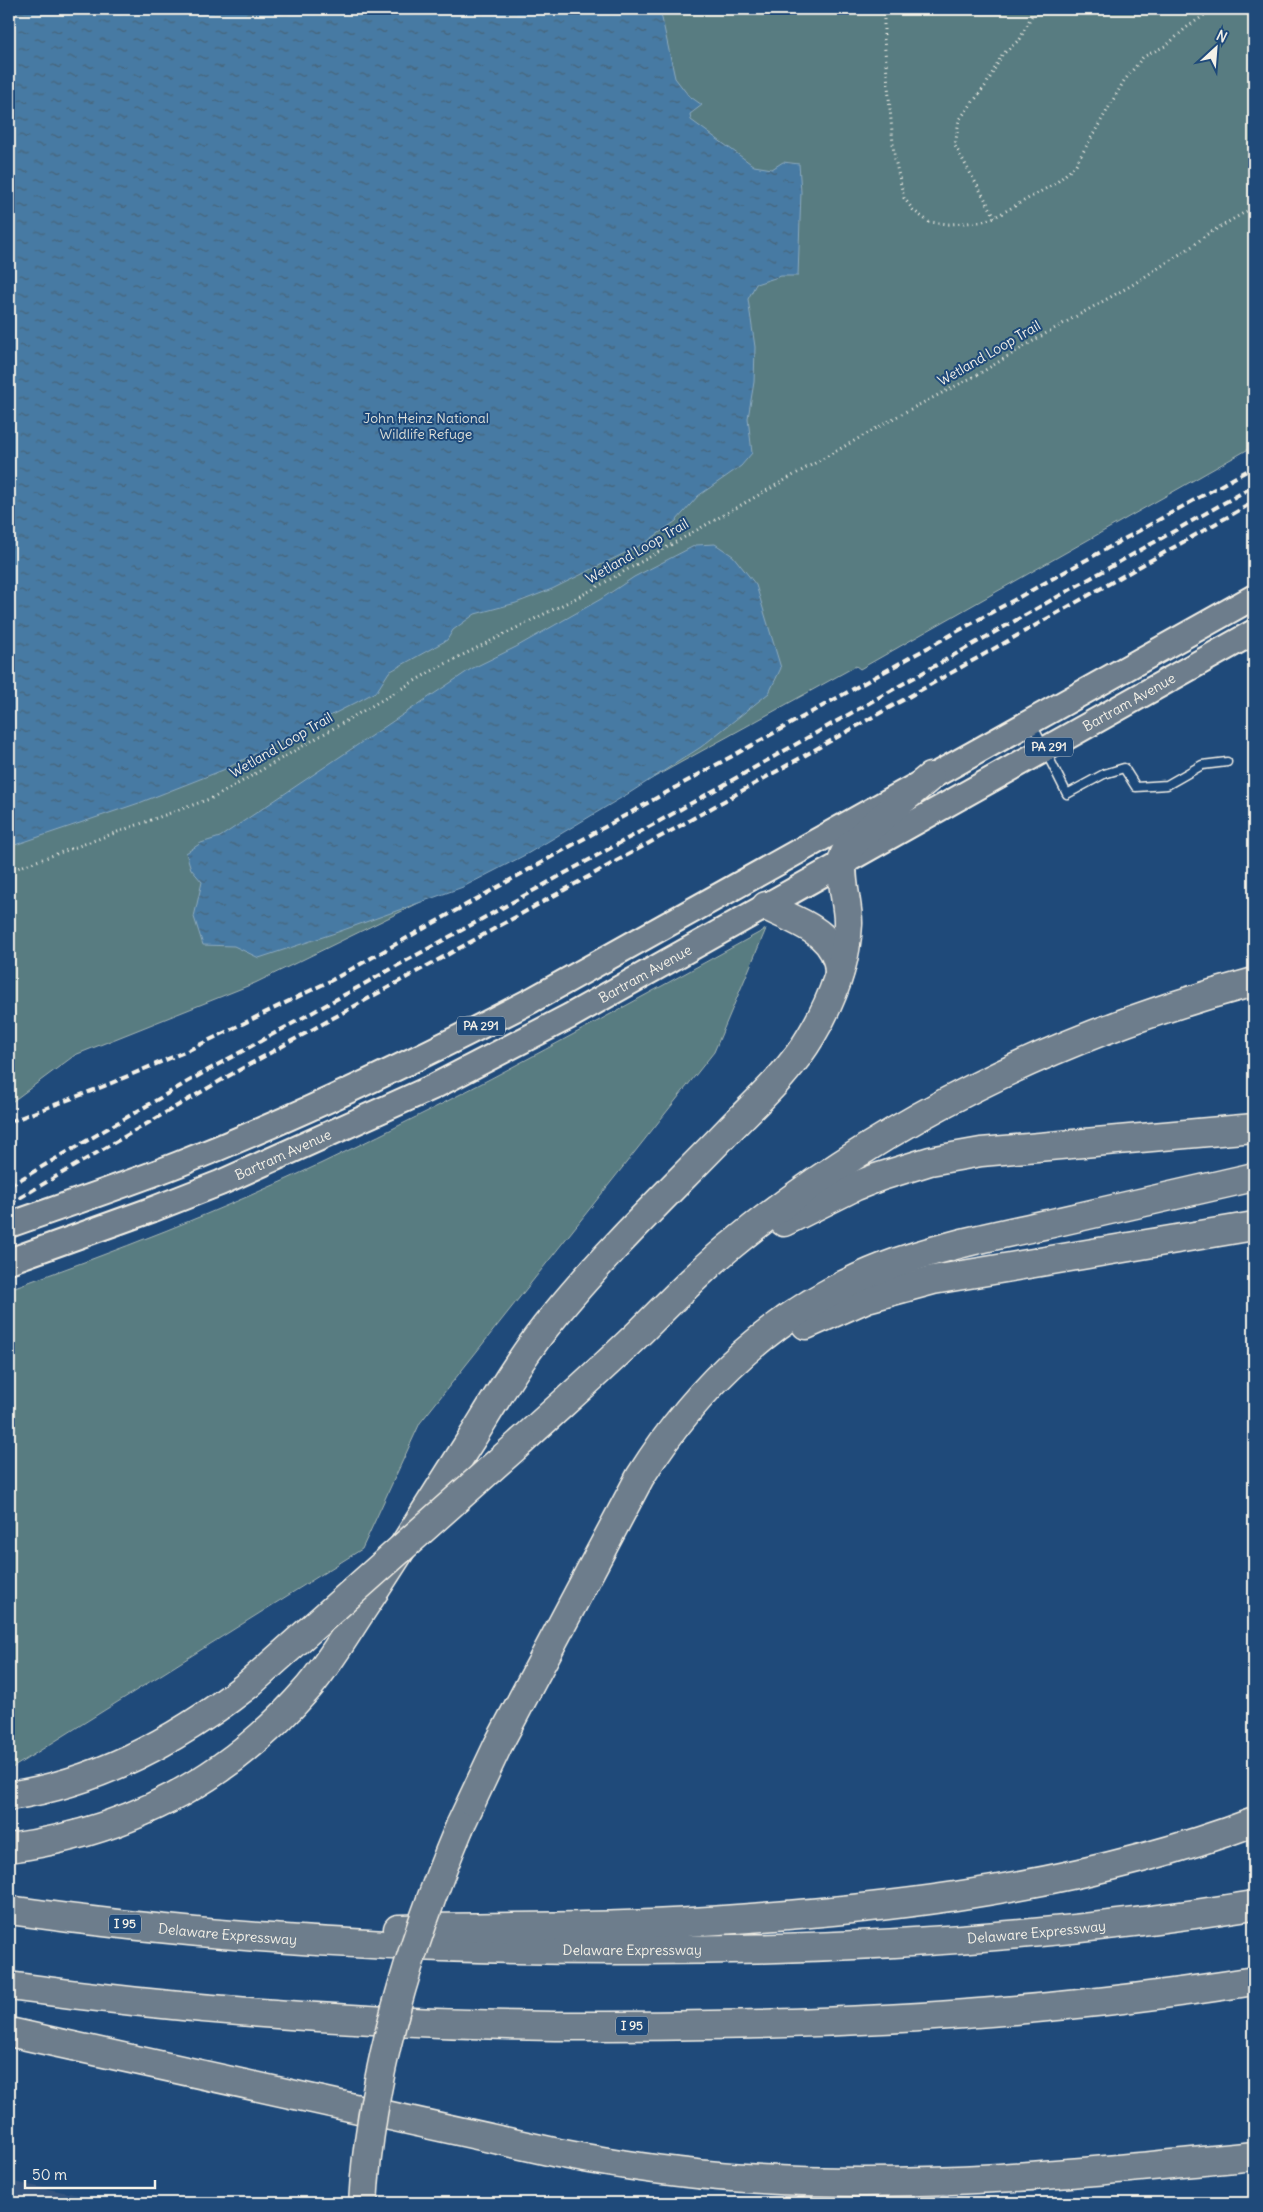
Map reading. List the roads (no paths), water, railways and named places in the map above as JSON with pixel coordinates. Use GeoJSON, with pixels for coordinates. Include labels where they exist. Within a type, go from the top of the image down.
{"type":"FeatureCollection","features":[{"type":"Feature","properties":{"kind":"highway"},"geometry":{"type":"LineString","coordinates":[[9,1848],[94,1830],[140,1814],[208,1777],[260,1737],[296,1702],[341,1644],[501,1390],[539,1334],[584,1280],[794,1061],[819,1023],[839,975],[845,951],[848,916],[844,886],[846,850],[930,777]]}},
{"type":"Feature","properties":{"kind":"highway"},"geometry":{"type":"LineString","coordinates":[[766,906],[808,927],[830,944],[836,952],[839,963],[839,975]]}},
{"type":"Feature","properties":{"kind":"highway"},"geometry":{"type":"LineString","coordinates":[[9,1796],[56,1786],[104,1770],[155,1747],[202,1719],[249,1684],[522,1441],[638,1334],[690,1282],[760,1223],[830,1172],[917,1118],[1009,1070],[1094,1033],[1187,1001],[1254,982]]}},
{"type":"Feature","properties":{"kind":"highway"},"geometry":{"type":"LineString","coordinates":[[638,1334],[766,1234],[834,1196],[879,1177],[930,1162],[981,1152],[1254,1128]]}},
{"type":"Feature","properties":{"kind":"highway"},"geometry":{"type":"LineString","coordinates":[[363,2203],[369,2136],[391,2025],[416,1940],[460,1826],[505,1731],[628,1498],[652,1458],[680,1418],[707,1387],[740,1355],[775,1327],[813,1302],[859,1277],[934,1251],[1254,1176]]}},
{"type":"Feature","properties":{"kind":"highway"},"geometry":{"type":"LineString","coordinates":[[586,1579],[662,1461],[700,1411],[754,1358],[811,1323],[867,1298],[933,1280],[1254,1226]]}},
{"type":"Feature","properties":{"kind":"highway"},"geometry":{"type":"LineString","coordinates":[[242,1934],[461,1927],[641,1925],[816,1912],[950,1896],[1077,1873],[1164,1852],[1254,1822]]}},
{"type":"Feature","properties":{"kind":"highway","name":"Delaware Expressway"},"geometry":{"type":"LineString","coordinates":[[9,1910],[100,1922],[242,1934],[452,1948],[598,1951],[881,1944],[1059,1931],[1254,1905]]}},
{"type":"Feature","properties":{"kind":"highway","name":"I 95"},"geometry":{"type":"LineString","coordinates":[[9,1986],[158,2003],[348,2019],[474,2024],[665,2026],[849,2022],[919,2018],[1111,2000],[1254,1981]]}},
{"type":"Feature","properties":{"kind":"highway"},"geometry":{"type":"LineString","coordinates":[[9,2032],[558,2153],[650,2168],[744,2178],[860,2182],[973,2178],[1113,2170],[1254,2156]]}},
{"type":"Feature","properties":{"kind":"main road","name":"PA 291"},"geometry":{"type":"LineString","coordinates":[[9,1225],[180,1164],[360,1086],[415,1060],[532,1000],[1254,596]]}},
{"type":"Feature","properties":{"kind":"main road","name":"Bartram Avenue"},"geometry":{"type":"LineString","coordinates":[[9,1261],[220,1183],[433,1087],[562,1020],[1254,632]]}},
{"type":"Feature","properties":{"kind":"lane"},"geometry":{"type":"LineString","coordinates":[[1031,722],[1067,794],[1104,774],[1124,768],[1136,787],[1166,785],[1202,765],[1227,762]]}},
{"type":"Feature","properties":{"kind":"water"},"geometry":{"type":"Polygon","coordinates":[[[9,9],[660,9],[675,78],[688,95],[702,105],[690,114],[691,120],[754,166],[772,169],[783,162],[799,164],[801,192],[798,276],[781,276],[756,284],[748,299],[755,347],[754,382],[748,418],[752,453],[741,466],[698,496],[676,521],[645,543],[552,589],[516,603],[475,614],[453,630],[447,640],[389,672],[377,691],[357,702],[223,770],[139,803],[9,847],[9,9]]]}},
{"type":"Feature","properties":{"kind":"water"},"geometry":{"type":"Polygon","coordinates":[[[715,544],[733,556],[756,585],[781,668],[769,693],[701,747],[631,792],[527,854],[463,887],[259,958],[234,946],[203,945],[194,917],[202,882],[191,869],[186,853],[201,843],[220,837],[471,669],[516,647],[601,599],[634,577],[696,545],[715,544]]]}},
{"type":"Feature","properties":{"kind":"railway"},"geometry":{"type":"LineString","coordinates":[[9,1122],[102,1087],[189,1050],[332,980],[1254,467]]}},
{"type":"Feature","properties":{"kind":"railway"},"geometry":{"type":"LineString","coordinates":[[9,1186],[208,1070],[665,818],[1254,486]]}},
{"type":"Feature","properties":{"kind":"railway"},"geometry":{"type":"LineString","coordinates":[[9,1204],[232,1074],[669,832],[1254,502]]}},
{"type":"Feature","properties":{"kind":"park label","name":"John Heinz National Wildlife Refuge"},"geometry":{"type":"Point","coordinates":[426,426]}}]}
